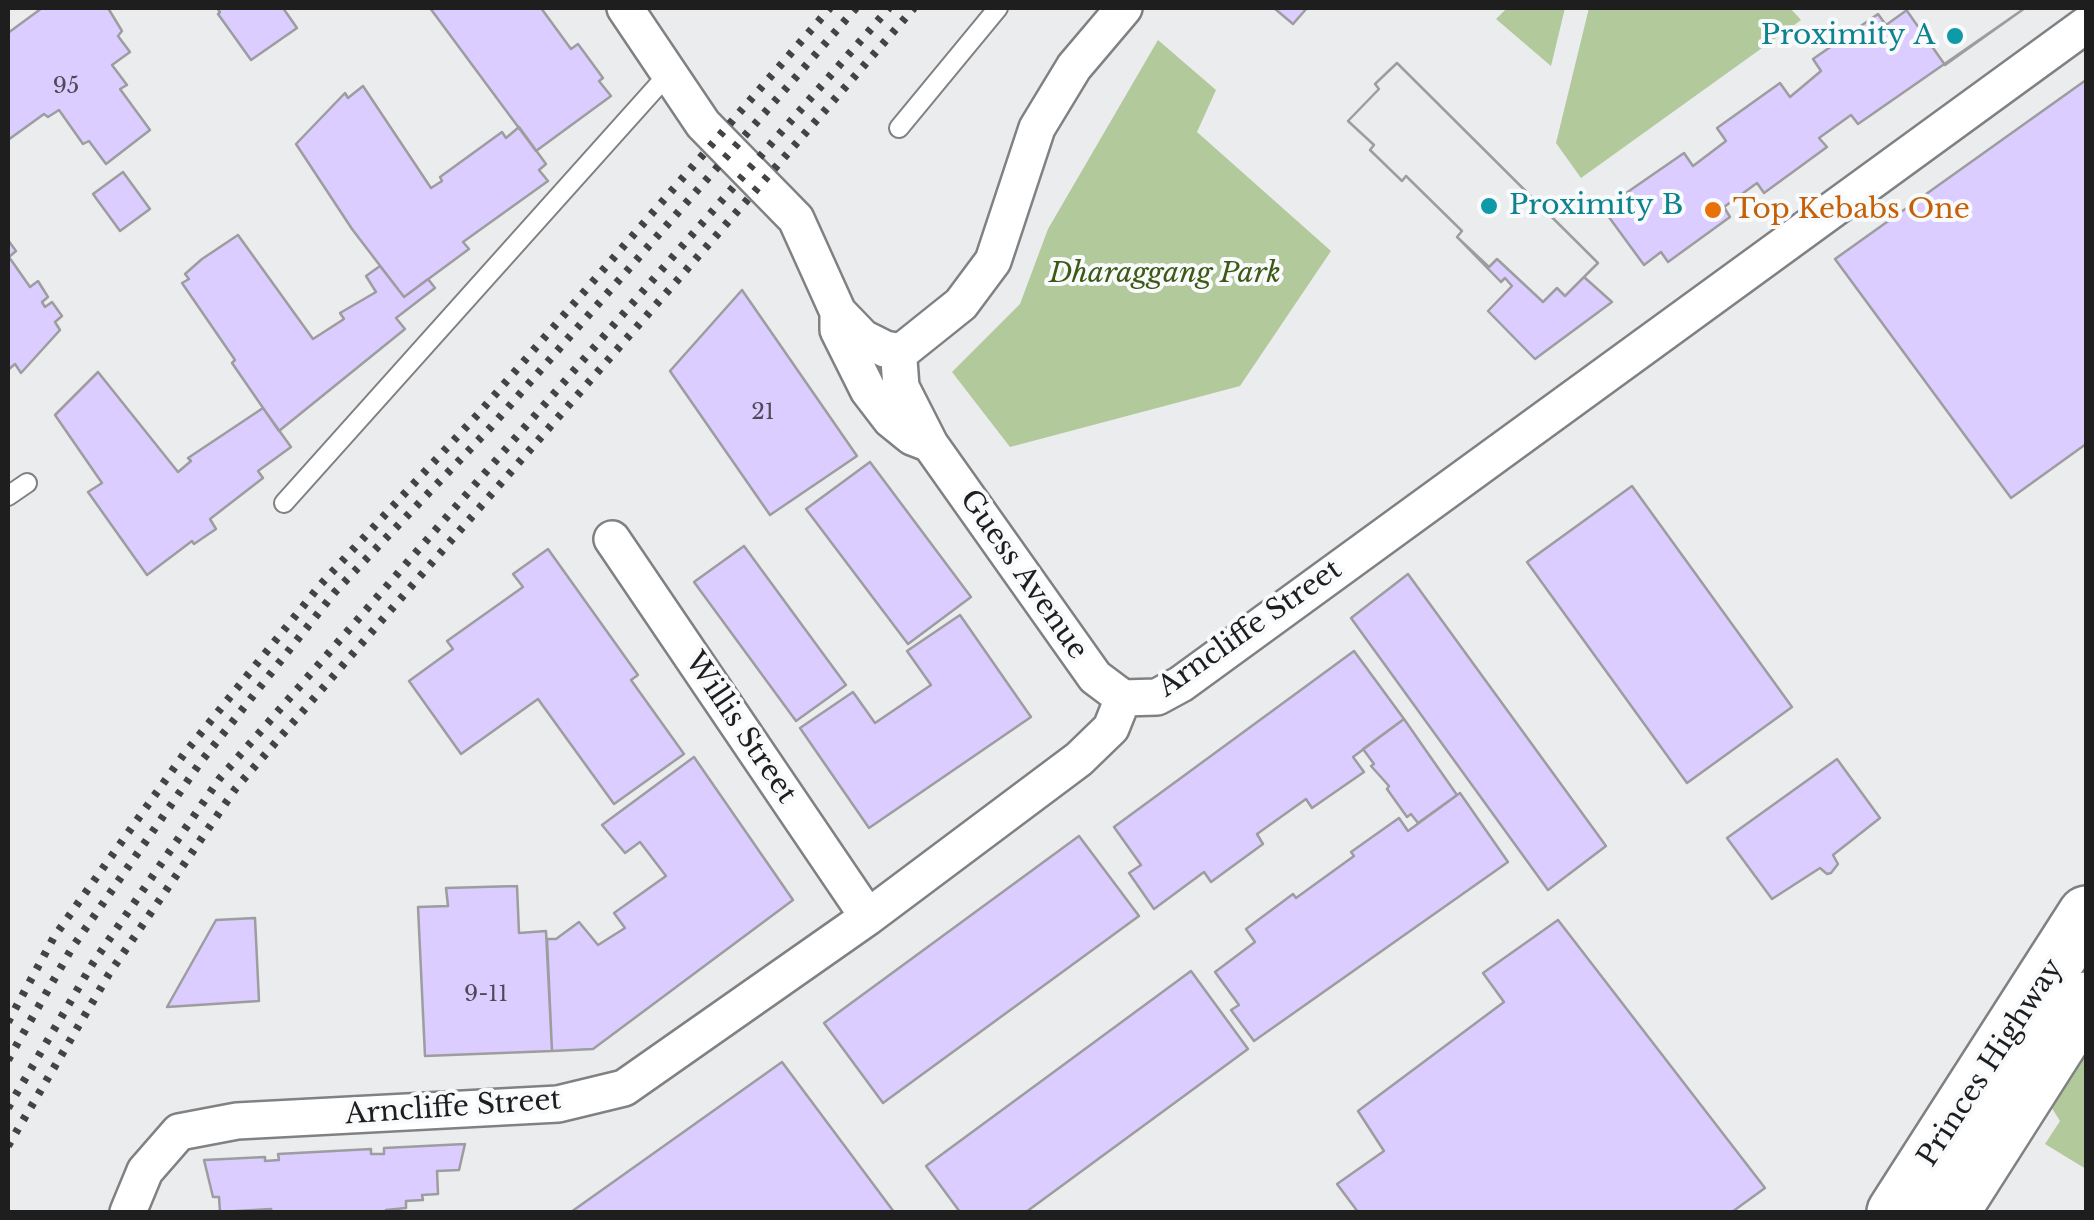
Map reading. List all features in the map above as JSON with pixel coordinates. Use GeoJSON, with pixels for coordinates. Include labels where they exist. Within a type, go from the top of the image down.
{"type":"FeatureCollection","features":[{"type":"Feature","properties":{"kind":"highway","name":"Princes Highway"},"geometry":{"type":"LineString","coordinates":[[1895,1212],[2086,914]]}},
{"type":"Feature","properties":{"kind":"highway","name":"Princes Highway"},"geometry":{"type":"LineString","coordinates":[[1951,1212],[2086,1000]]}},
{"type":"Feature","properties":{"kind":"street","name":"Guess Avenue"},"geometry":{"type":"LineString","coordinates":[[625,8],[703,124],[796,219],[838,312],[862,338],[884,349],[902,352],[902,387],[930,444],[1095,678],[1123,698]]}},
{"type":"Feature","properties":{"kind":"street"},"geometry":{"type":"LineString","coordinates":[[902,352],[960,304],[986,272],[1002,240],[1027,154],[1054,96],[1124,8]]}},
{"type":"Feature","properties":{"kind":"street","name":"Arncliffe Street"},"geometry":{"type":"LineString","coordinates":[[128,1212],[145,1171],[179,1132],[237,1121],[558,1104],[624,1088],[868,917],[1079,759],[1110,728],[1123,698],[1157,697],[1180,684],[2086,26]]}},
{"type":"Feature","properties":{"kind":"street","name":"Guess Avenue"},"geometry":{"type":"LineString","coordinates":[[838,312],[838,330],[868,390],[891,420],[912,437],[930,444]]}},
{"type":"Feature","properties":{"kind":"street","name":"Willis Street"},"geometry":{"type":"LineString","coordinates":[[612,539],[868,917]]}},
{"type":"Feature","properties":{"kind":"lane"},"geometry":{"type":"LineString","coordinates":[[899,128],[998,8]]}},
{"type":"Feature","properties":{"kind":"lane"},"geometry":{"type":"LineString","coordinates":[[284,503],[670,72]]}},
{"type":"Feature","properties":{"kind":"lane"},"geometry":{"type":"LineString","coordinates":[[8,496],[27,482]]}},
{"type":"Feature","properties":{"kind":"green space"},"geometry":{"type":"Polygon","coordinates":[[[1507,8],[1565,8],[1551,66],[1496,19],[1507,8]]]}},
{"type":"Feature","properties":{"kind":"green space"},"geometry":{"type":"Polygon","coordinates":[[[1589,8],[1790,8],[1801,20],[1581,178],[1556,143],[1589,8]]]}},
{"type":"Feature","properties":{"kind":"green space","name":"Dharaggang Park"},"geometry":{"type":"Polygon","coordinates":[[[1158,40],[1216,90],[1197,132],[1331,251],[1240,386],[1010,447],[952,372],[1020,304],[1048,229],[1158,40]]]}},
{"type":"Feature","properties":{"kind":"green space"},"geometry":{"type":"Polygon","coordinates":[[[2086,1044],[2086,1169],[2045,1144],[2060,1121],[2050,1105],[2086,1044]]]}},
{"type":"Feature","properties":{"kind":"building"},"geometry":{"type":"Polygon","coordinates":[[[42,8],[108,8],[122,31],[118,36],[130,52],[112,65],[127,85],[120,89],[150,130],[106,164],[89,141],[83,144],[59,110],[48,117],[44,114],[8,140],[8,33],[42,8]]]}},
{"type":"Feature","properties":{"kind":"building"},"geometry":{"type":"Polygon","coordinates":[[[217,8],[283,8],[297,28],[251,60],[217,8]]]}},
{"type":"Feature","properties":{"kind":"building"},"geometry":{"type":"Polygon","coordinates":[[[430,8],[541,8],[571,49],[578,44],[611,96],[536,151],[430,8]]]}},
{"type":"Feature","properties":{"kind":"building"},"geometry":{"type":"Polygon","coordinates":[[[1274,8],[1307,8],[1293,24],[1274,8]]]}},
{"type":"Feature","properties":{"kind":"building"},"geometry":{"type":"Polygon","coordinates":[[[1905,8],[2025,8],[1858,124],[1851,115],[1819,138],[1827,147],[1764,193],[1757,183],[1724,207],[1730,217],[1668,262],[1661,252],[1644,265],[1603,209],[1684,153],[1693,166],[1726,141],[1717,128],[1780,83],[1790,97],[1821,71],[1813,59],[1878,14],[1886,25],[1905,8]]]}},
{"type":"Feature","properties":{"kind":"building","name":"Proximity A"},"geometry":{"type":"Polygon","coordinates":[[[1905,8],[2025,8],[1945,65],[1905,8]]]}},
{"type":"Feature","properties":{"kind":"building","name":"Proximity B"},"geometry":{"type":"Polygon","coordinates":[[[1397,63],[1598,263],[1565,296],[1557,288],[1543,302],[1497,259],[1489,267],[1457,237],[1462,231],[1406,176],[1402,181],[1370,150],[1374,145],[1348,121],[1379,89],[1375,84],[1397,63]]]}},
{"type":"Feature","properties":{"kind":"building","name":"Proximity B"},"geometry":{"type":"Polygon","coordinates":[[[1397,63],[1598,263],[1584,277],[1612,302],[1535,359],[1488,311],[1512,286],[1505,278],[1501,282],[1457,237],[1462,231],[1406,176],[1402,181],[1370,150],[1374,145],[1348,121],[1379,89],[1375,84],[1397,63]]]}},
{"type":"Feature","properties":{"kind":"building"},"geometry":{"type":"Polygon","coordinates":[[[2086,80],[2086,444],[2011,498],[1835,259],[2086,80]]]}},
{"type":"Feature","properties":{"kind":"building"},"geometry":{"type":"Polygon","coordinates":[[[363,86],[431,188],[442,181],[440,177],[502,132],[506,138],[519,127],[546,164],[539,170],[548,181],[463,242],[469,249],[404,297],[352,229],[296,144],[345,93],[348,98],[363,86]]]}},
{"type":"Feature","properties":{"kind":"building"},"geometry":{"type":"Polygon","coordinates":[[[123,172],[150,209],[120,231],[93,194],[123,172]]]}},
{"type":"Feature","properties":{"kind":"building"},"geometry":{"type":"Polygon","coordinates":[[[238,235],[313,339],[344,319],[340,313],[376,292],[366,276],[380,266],[404,297],[428,279],[435,288],[396,318],[405,329],[279,431],[182,283],[189,279],[185,274],[202,259],[238,235]]]}},
{"type":"Feature","properties":{"kind":"building"},"geometry":{"type":"Polygon","coordinates":[[[8,240],[16,251],[9,257],[30,287],[38,281],[48,297],[42,302],[45,307],[52,302],[62,316],[55,322],[60,330],[21,373],[15,364],[8,370],[8,240]]]}},
{"type":"Feature","properties":{"kind":"building"},"geometry":{"type":"Polygon","coordinates":[[[742,290],[857,456],[770,515],[670,371],[742,290]]]}},
{"type":"Feature","properties":{"kind":"building"},"geometry":{"type":"Polygon","coordinates":[[[98,372],[178,472],[191,461],[188,458],[263,408],[291,447],[258,471],[263,478],[210,519],[216,529],[194,544],[192,541],[147,575],[88,492],[102,483],[55,415],[98,372]]]}},
{"type":"Feature","properties":{"kind":"building"},"geometry":{"type":"Polygon","coordinates":[[[870,462],[971,597],[908,644],[806,509],[870,462]]]}},
{"type":"Feature","properties":{"kind":"building"},"geometry":{"type":"Polygon","coordinates":[[[1632,486],[1792,707],[1687,783],[1527,562],[1632,486]]]}},
{"type":"Feature","properties":{"kind":"building"},"geometry":{"type":"Polygon","coordinates":[[[744,546],[846,685],[796,721],[694,582],[744,546]]]}},
{"type":"Feature","properties":{"kind":"building"},"geometry":{"type":"Polygon","coordinates":[[[548,549],[638,675],[631,680],[684,754],[614,804],[538,699],[461,754],[409,681],[453,649],[447,641],[523,587],[513,574],[548,549]]]}},
{"type":"Feature","properties":{"kind":"building"},"geometry":{"type":"Polygon","coordinates":[[[1408,574],[1606,846],[1548,890],[1351,618],[1408,574]]]}},
{"type":"Feature","properties":{"kind":"building"},"geometry":{"type":"Polygon","coordinates":[[[960,615],[1031,717],[869,828],[800,728],[853,692],[875,723],[931,685],[907,651],[960,615]]]}},
{"type":"Feature","properties":{"kind":"building"},"geometry":{"type":"Polygon","coordinates":[[[1354,651],[1404,719],[1353,757],[1364,772],[1312,808],[1306,799],[1257,834],[1263,844],[1211,882],[1204,872],[1154,909],[1129,873],[1141,865],[1114,827],[1354,651]]]}},
{"type":"Feature","properties":{"kind":"building"},"geometry":{"type":"Polygon","coordinates":[[[1404,719],[1457,795],[1418,823],[1411,814],[1407,817],[1363,749],[1404,719]]]}},
{"type":"Feature","properties":{"kind":"building"},"geometry":{"type":"Polygon","coordinates":[[[694,757],[793,900],[593,1049],[552,1051],[547,939],[556,939],[579,922],[598,945],[625,928],[614,913],[666,876],[640,842],[625,853],[602,825],[694,757]]]}},
{"type":"Feature","properties":{"kind":"building"},"geometry":{"type":"Polygon","coordinates":[[[1837,759],[1880,818],[1833,855],[1838,864],[1831,873],[1820,868],[1772,899],[1727,838],[1837,759]]]}},
{"type":"Feature","properties":{"kind":"building"},"geometry":{"type":"Polygon","coordinates":[[[1460,793],[1508,862],[1254,1041],[1231,1010],[1239,1005],[1215,972],[1255,942],[1246,929],[1354,856],[1351,852],[1399,818],[1408,831],[1460,793]]]}},
{"type":"Feature","properties":{"kind":"building"},"geometry":{"type":"Polygon","coordinates":[[[1079,836],[1139,916],[883,1103],[824,1023],[1079,836]]]}},
{"type":"Feature","properties":{"kind":"building"},"geometry":{"type":"Polygon","coordinates":[[[517,886],[519,933],[546,931],[552,1051],[425,1056],[418,907],[448,906],[446,888],[517,886]]]}},
{"type":"Feature","properties":{"kind":"building"},"geometry":{"type":"Polygon","coordinates":[[[255,918],[259,1001],[167,1007],[216,920],[255,918]]]}},
{"type":"Feature","properties":{"kind":"building"},"geometry":{"type":"Polygon","coordinates":[[[1558,920],[1765,1188],[1732,1212],[1358,1212],[1337,1184],[1384,1151],[1358,1111],[1504,1002],[1483,973],[1558,920]]]}},
{"type":"Feature","properties":{"kind":"building"},"geometry":{"type":"Polygon","coordinates":[[[1191,971],[1248,1049],[1026,1212],[960,1212],[926,1166],[1191,971]]]}},
{"type":"Feature","properties":{"kind":"building"},"geometry":{"type":"Polygon","coordinates":[[[782,1062],[894,1212],[571,1212],[782,1062]]]}},
{"type":"Feature","properties":{"kind":"building"},"geometry":{"type":"Polygon","coordinates":[[[465,1144],[459,1170],[437,1171],[438,1194],[422,1195],[423,1200],[406,1201],[406,1208],[386,1212],[220,1212],[219,1197],[213,1197],[204,1160],[265,1157],[265,1161],[279,1160],[278,1154],[371,1149],[371,1154],[384,1154],[384,1148],[465,1144]]]}},
{"type":"Feature","properties":{"kind":"railway"},"geometry":{"type":"LineString","coordinates":[[8,1022],[54,937],[184,754],[321,584],[479,413],[830,8]]}},
{"type":"Feature","properties":{"kind":"railway"},"geometry":{"type":"LineString","coordinates":[[8,1060],[72,948],[200,763],[335,592],[491,427],[856,8]]}},
{"type":"Feature","properties":{"kind":"railway"},"geometry":{"type":"LineString","coordinates":[[8,1108],[93,963],[220,778],[889,8]]}},
{"type":"Feature","properties":{"kind":"railway"},"geometry":{"type":"LineString","coordinates":[[8,1146],[109,974],[236,788],[914,8]]}},
{"type":"Feature","properties":{"kind":"place","name":"Proximity A"},"geometry":{"type":"Point","coordinates":[1955,36]}},
{"type":"Feature","properties":{"kind":"place","name":"Proximity B"},"geometry":{"type":"Point","coordinates":[1489,206]}},
{"type":"Feature","properties":{"kind":"place","name":"Top Kebabs One"},"geometry":{"type":"Point","coordinates":[1713,210]}}]}
